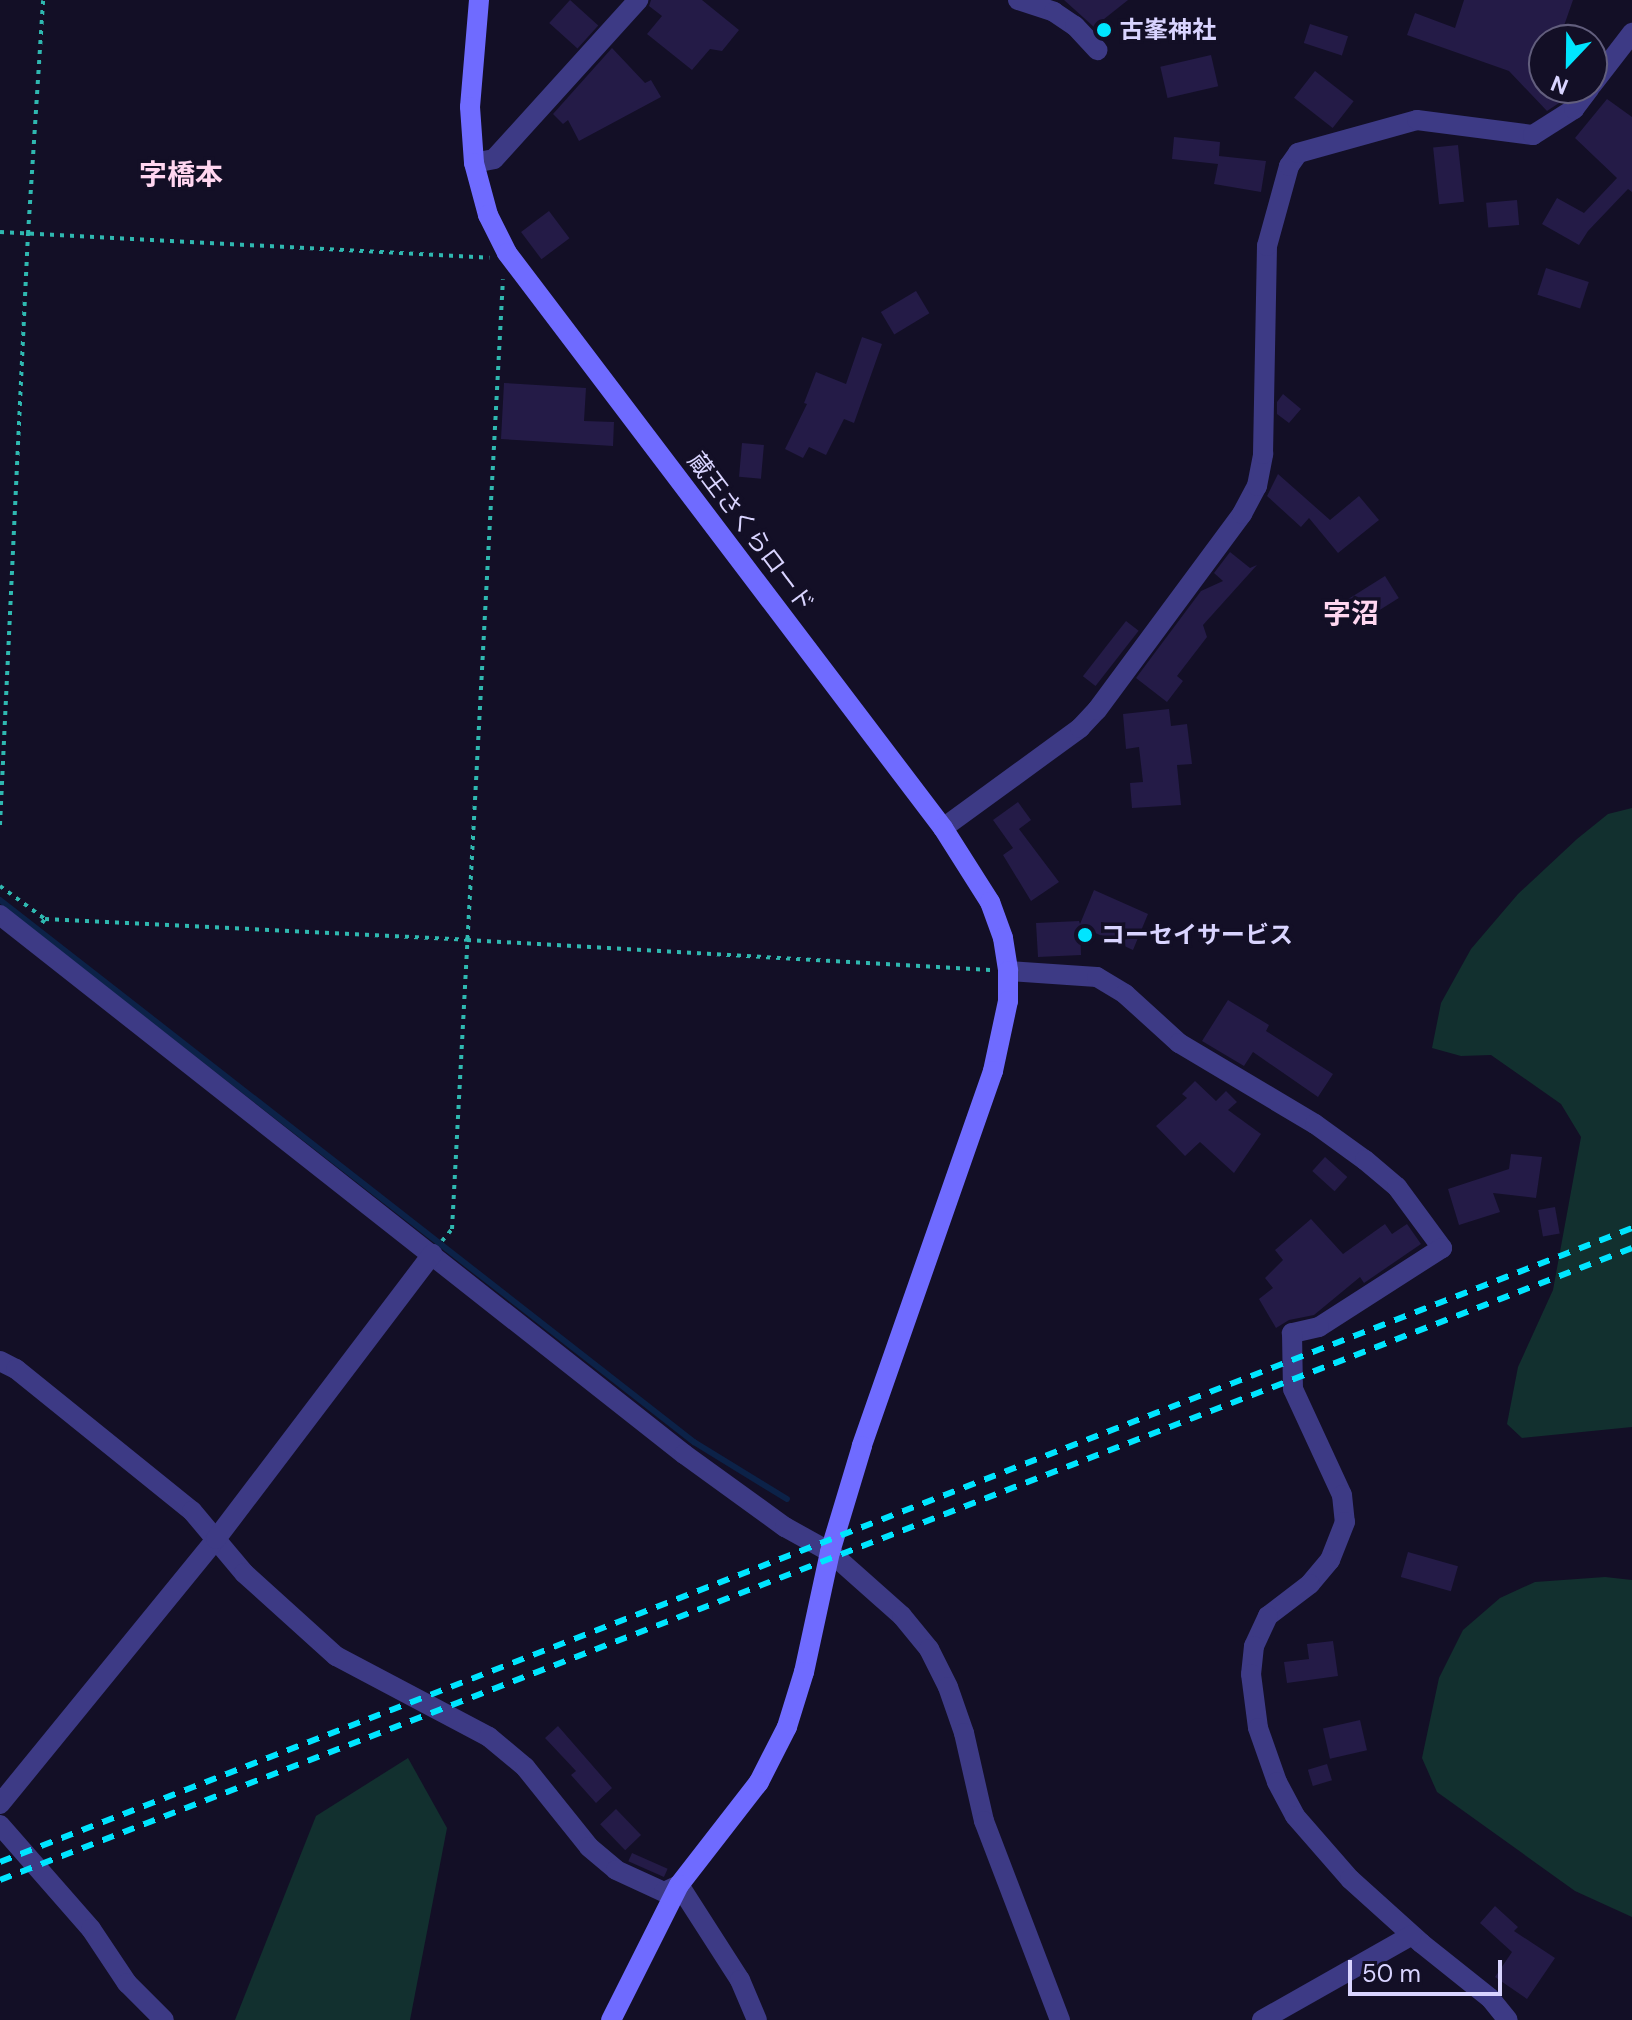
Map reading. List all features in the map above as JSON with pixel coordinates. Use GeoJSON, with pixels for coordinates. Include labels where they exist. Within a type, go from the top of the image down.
{"type":"FeatureCollection","features":[{"type":"Feature","properties":{"kind":"street","name":"蔵王さくらロード"},"geometry":{"type":"LineString","coordinates":[[479,0],[470,107],[474,163],[488,215],[512,260],[943,828],[990,902],[1003,938],[1008,971],[1006,1014],[993,1071],[862,1446],[830,1552],[804,1672],[787,1727],[759,1782],[679,1885],[611,2020]]}},
{"type":"Feature","properties":{"kind":"street"},"geometry":{"type":"LineString","coordinates":[[474,163],[494,159],[638,0]]}},
{"type":"Feature","properties":{"kind":"street"},"geometry":{"type":"LineString","coordinates":[[1018,0],[1054,12],[1075,26],[1097,50]]}},
{"type":"Feature","properties":{"kind":"street"},"geometry":{"type":"LineString","coordinates":[[1608,65],[1632,33]]}},
{"type":"Feature","properties":{"kind":"street"},"geometry":{"type":"LineString","coordinates":[[943,828],[1080,728],[1097,710],[1242,514],[1257,486],[1263,454],[1267,246],[1289,166],[1298,153],[1417,120],[1533,135],[1578,104]]}},
{"type":"Feature","properties":{"kind":"street"},"geometry":{"type":"LineString","coordinates":[[0,915],[684,1454],[785,1527],[830,1552],[902,1616],[929,1649],[948,1687],[964,1733],[984,1821],[1060,2020]]}},
{"type":"Feature","properties":{"kind":"street"},"geometry":{"type":"LineString","coordinates":[[1008,971],[1097,977],[1125,994],[1179,1043],[1315,1124],[1365,1160],[1397,1187],[1442,1248],[1319,1327],[1292,1333],[1293,1389],[1342,1495],[1345,1522],[1330,1560],[1310,1584],[1268,1616],[1254,1646],[1251,1674],[1258,1728],[1277,1782],[1295,1816],[1350,1879],[1412,1935],[1490,1998],[1508,2020]]}},
{"type":"Feature","properties":{"kind":"street"},"geometry":{"type":"LineString","coordinates":[[0,1804],[216,1539],[432,1254]]}},
{"type":"Feature","properties":{"kind":"street"},"geometry":{"type":"LineString","coordinates":[[0,1361],[192,1511],[244,1573],[336,1656],[489,1737],[525,1767],[589,1847],[616,1870],[664,1892],[679,1885],[740,1980],[757,2020]]}},
{"type":"Feature","properties":{"kind":"street"},"geometry":{"type":"LineString","coordinates":[[0,1825],[91,1929],[127,1983],[164,2020]]}},
{"type":"Feature","properties":{"kind":"street"},"geometry":{"type":"LineString","coordinates":[[1262,2020],[1412,1935]]}},
{"type":"Feature","properties":{"kind":"path"},"geometry":{"type":"LineString","coordinates":[[0,825],[28,234],[43,0]]}},
{"type":"Feature","properties":{"kind":"path"},"geometry":{"type":"LineString","coordinates":[[0,232],[512,260],[502,280],[452,1229],[445,1237]]}},
{"type":"Feature","properties":{"kind":"path"},"geometry":{"type":"LineString","coordinates":[[0,886],[43,921],[467,940],[1008,971]]}},
{"type":"Feature","properties":{"kind":"green space"},"geometry":{"type":"Polygon","coordinates":[[[1632,808],[1632,1427],[1522,1438],[1507,1424],[1518,1367],[1553,1290],[1581,1137],[1561,1104],[1491,1055],[1461,1056],[1432,1048],[1441,1003],[1471,949],[1518,894],[1577,839],[1608,814],[1632,808]]]}},
{"type":"Feature","properties":{"kind":"green space"},"geometry":{"type":"Polygon","coordinates":[[[1605,1577],[1632,1580],[1632,1917],[1575,1891],[1437,1792],[1422,1758],[1439,1678],[1463,1630],[1500,1598],[1535,1582],[1605,1577]]]}},
{"type":"Feature","properties":{"kind":"green space"},"geometry":{"type":"Polygon","coordinates":[[[408,1758],[447,1828],[410,2020],[235,2020],[316,1816],[408,1758]]]}},
{"type":"Feature","properties":{"kind":"building"},"geometry":{"type":"Polygon","coordinates":[[[570,0],[598,25],[577,48],[549,23],[570,0]]]}},
{"type":"Feature","properties":{"kind":"building"},"geometry":{"type":"Polygon","coordinates":[[[651,0],[702,0],[739,30],[722,51],[710,49],[692,70],[647,34],[662,16],[649,6],[651,0]]]}},
{"type":"Feature","properties":{"kind":"building"},"geometry":{"type":"Polygon","coordinates":[[[1064,0],[1128,0],[1094,27],[1064,0]]]}},
{"type":"Feature","properties":{"kind":"building"},"geometry":{"type":"Polygon","coordinates":[[[1464,0],[1573,0],[1565,24],[1528,24],[1528,91],[1509,71],[1407,35],[1415,13],[1455,28],[1464,0]]]}},
{"type":"Feature","properties":{"kind":"building"},"geometry":{"type":"Polygon","coordinates":[[[1310,24],[1348,36],[1342,55],[1304,43],[1310,24]]]}},
{"type":"Feature","properties":{"kind":"building"},"geometry":{"type":"Polygon","coordinates":[[[612,48],[645,83],[651,80],[661,97],[579,141],[568,120],[563,124],[553,114],[612,48]]]}},
{"type":"Feature","properties":{"kind":"building"},"geometry":{"type":"Polygon","coordinates":[[[1211,55],[1218,86],[1168,98],[1160,67],[1211,55]]]}},
{"type":"Feature","properties":{"kind":"building"},"geometry":{"type":"Polygon","coordinates":[[[1315,71],[1354,101],[1333,128],[1294,98],[1315,71]]]}},
{"type":"Feature","properties":{"kind":"building"},"geometry":{"type":"Polygon","coordinates":[[[1608,100],[1632,117],[1632,192],[1628,189],[1588,231],[1579,245],[1542,224],[1557,198],[1584,213],[1617,178],[1575,138],[1603,104],[1608,104],[1608,100]]]}},
{"type":"Feature","properties":{"kind":"building"},"geometry":{"type":"Polygon","coordinates":[[[1540,104],[1558,104],[1547,111],[1540,104]]]}},
{"type":"Feature","properties":{"kind":"building"},"geometry":{"type":"Polygon","coordinates":[[[1174,137],[1220,142],[1219,156],[1266,161],[1261,192],[1214,184],[1218,164],[1172,159],[1174,137]]]}},
{"type":"Feature","properties":{"kind":"building"},"geometry":{"type":"Polygon","coordinates":[[[1458,145],[1464,202],[1439,204],[1433,148],[1458,145]]]}},
{"type":"Feature","properties":{"kind":"building"},"geometry":{"type":"Polygon","coordinates":[[[1517,200],[1519,225],[1488,228],[1486,203],[1517,200]]]}},
{"type":"Feature","properties":{"kind":"building"},"geometry":{"type":"Polygon","coordinates":[[[549,211],[569,238],[542,259],[521,232],[549,211]]]}},
{"type":"Feature","properties":{"kind":"building"},"geometry":{"type":"Polygon","coordinates":[[[1546,268],[1589,282],[1580,309],[1537,295],[1546,268]]]}},
{"type":"Feature","properties":{"kind":"building"},"geometry":{"type":"Polygon","coordinates":[[[916,291],[929,313],[894,334],[881,312],[916,291]]]}},
{"type":"Feature","properties":{"kind":"building"},"geometry":{"type":"Polygon","coordinates":[[[862,337],[882,344],[854,423],[844,419],[826,455],[809,447],[803,458],[785,449],[807,404],[804,403],[816,372],[846,384],[862,337]]]}},
{"type":"Feature","properties":{"kind":"building"},"geometry":{"type":"Polygon","coordinates":[[[504,383],[586,388],[584,421],[614,422],[613,446],[501,439],[504,383]]]}},
{"type":"Feature","properties":{"kind":"building"},"geometry":{"type":"Polygon","coordinates":[[[1283,394],[1301,409],[1289,423],[1277,414],[1277,402],[1283,394]]]}},
{"type":"Feature","properties":{"kind":"building"},"geometry":{"type":"Polygon","coordinates":[[[742,443],[764,445],[761,479],[739,477],[742,443]]]}},
{"type":"Feature","properties":{"kind":"building"},"geometry":{"type":"Polygon","coordinates":[[[1278,474],[1330,520],[1359,496],[1379,520],[1338,553],[1309,518],[1301,527],[1267,496],[1278,474]]]}},
{"type":"Feature","properties":{"kind":"building"},"geometry":{"type":"Polygon","coordinates":[[[1230,552],[1250,568],[1257,565],[1203,625],[1207,637],[1177,676],[1183,681],[1167,702],[1136,678],[1201,591],[1223,581],[1214,573],[1230,552]]]}},
{"type":"Feature","properties":{"kind":"building"},"geometry":{"type":"Polygon","coordinates":[[[1385,576],[1399,598],[1360,622],[1346,600],[1385,576]]]}},
{"type":"Feature","properties":{"kind":"building"},"geometry":{"type":"Polygon","coordinates":[[[1126,621],[1139,631],[1096,686],[1083,676],[1126,621]]]}},
{"type":"Feature","properties":{"kind":"building"},"geometry":{"type":"Polygon","coordinates":[[[1169,709],[1171,726],[1187,724],[1192,764],[1177,765],[1181,805],[1132,808],[1130,783],[1143,782],[1139,747],[1126,749],[1123,714],[1169,709]]]}},
{"type":"Feature","properties":{"kind":"building"},"geometry":{"type":"Polygon","coordinates":[[[1018,802],[1031,820],[1019,829],[1059,882],[1031,901],[1003,855],[1013,848],[993,820],[1018,802]]]}},
{"type":"Feature","properties":{"kind":"building"},"geometry":{"type":"Polygon","coordinates":[[[1094,890],[1148,914],[1133,950],[1080,926],[1081,955],[1038,957],[1036,923],[1079,921],[1080,924],[1094,890]]]}},
{"type":"Feature","properties":{"kind":"building"},"geometry":{"type":"Polygon","coordinates":[[[1228,1000],[1269,1025],[1266,1031],[1333,1074],[1318,1097],[1253,1052],[1244,1066],[1202,1041],[1228,1000]]]}},
{"type":"Feature","properties":{"kind":"building"},"geometry":{"type":"Polygon","coordinates":[[[1195,1081],[1216,1101],[1226,1091],[1237,1102],[1228,1110],[1261,1134],[1234,1173],[1200,1142],[1185,1156],[1156,1126],[1187,1098],[1182,1094],[1195,1081]]]}},
{"type":"Feature","properties":{"kind":"building"},"geometry":{"type":"Polygon","coordinates":[[[1511,1154],[1542,1157],[1536,1198],[1493,1193],[1500,1212],[1459,1225],[1448,1189],[1509,1169],[1511,1154]]]}},
{"type":"Feature","properties":{"kind":"building"},"geometry":{"type":"Polygon","coordinates":[[[1325,1157],[1347,1177],[1335,1191],[1312,1171],[1325,1157]]]}},
{"type":"Feature","properties":{"kind":"building"},"geometry":{"type":"Polygon","coordinates":[[[1555,1207],[1560,1234],[1543,1237],[1538,1210],[1555,1207]]]}},
{"type":"Feature","properties":{"kind":"building"},"geometry":{"type":"Polygon","coordinates":[[[1311,1219],[1343,1254],[1385,1224],[1392,1234],[1407,1224],[1421,1244],[1364,1283],[1360,1277],[1314,1315],[1289,1320],[1276,1328],[1259,1299],[1273,1288],[1265,1278],[1283,1260],[1275,1250],[1311,1219]]]}},
{"type":"Feature","properties":{"kind":"building"},"geometry":{"type":"Polygon","coordinates":[[[1408,1552],[1458,1566],[1451,1591],[1401,1577],[1408,1552]]]}},
{"type":"Feature","properties":{"kind":"building"},"geometry":{"type":"Polygon","coordinates":[[[1333,1641],[1338,1676],[1287,1683],[1284,1662],[1309,1659],[1307,1644],[1333,1641]]]}},
{"type":"Feature","properties":{"kind":"building"},"geometry":{"type":"Polygon","coordinates":[[[1360,1720],[1367,1750],[1330,1759],[1323,1729],[1360,1720]]]}},
{"type":"Feature","properties":{"kind":"building"},"geometry":{"type":"Polygon","coordinates":[[[558,1726],[612,1788],[596,1803],[571,1775],[576,1771],[545,1738],[558,1726]]]}},
{"type":"Feature","properties":{"kind":"building"},"geometry":{"type":"Polygon","coordinates":[[[1327,1764],[1332,1780],[1313,1786],[1308,1770],[1327,1764]]]}},
{"type":"Feature","properties":{"kind":"building"},"geometry":{"type":"Polygon","coordinates":[[[616,1809],[641,1835],[625,1850],[600,1824],[616,1809]]]}},
{"type":"Feature","properties":{"kind":"building"},"geometry":{"type":"Polygon","coordinates":[[[632,1853],[668,1869],[664,1877],[628,1861],[632,1853]]]}},
{"type":"Feature","properties":{"kind":"building"},"geometry":{"type":"Polygon","coordinates":[[[1495,1906],[1518,1927],[1514,1931],[1555,1958],[1527,1999],[1495,1977],[1512,1952],[1480,1923],[1495,1906]]]}},
{"type":"Feature","properties":{"kind":"waterway"},"geometry":{"type":"LineString","coordinates":[[0,900],[694,1442],[787,1499]]}},
{"type":"Feature","properties":{"kind":"railway"},"geometry":{"type":"LineString","coordinates":[[0,1862],[1632,1228]]}},
{"type":"Feature","properties":{"kind":"railway"},"geometry":{"type":"LineString","coordinates":[[0,1880],[1632,1248]]}},
{"type":"Feature","properties":{"kind":"place","name":"古峯神社"},"geometry":{"type":"Point","coordinates":[1104,30]}},
{"type":"Feature","properties":{"kind":"place","name":"コーセイサービス"},"geometry":{"type":"Point","coordinates":[1085,935]}},
{"type":"Feature","properties":{"kind":"district","name":"字橋本"},"geometry":{"type":"Point","coordinates":[181,175]}},
{"type":"Feature","properties":{"kind":"district","name":"字沼"},"geometry":{"type":"Point","coordinates":[1351,614]}}]}
